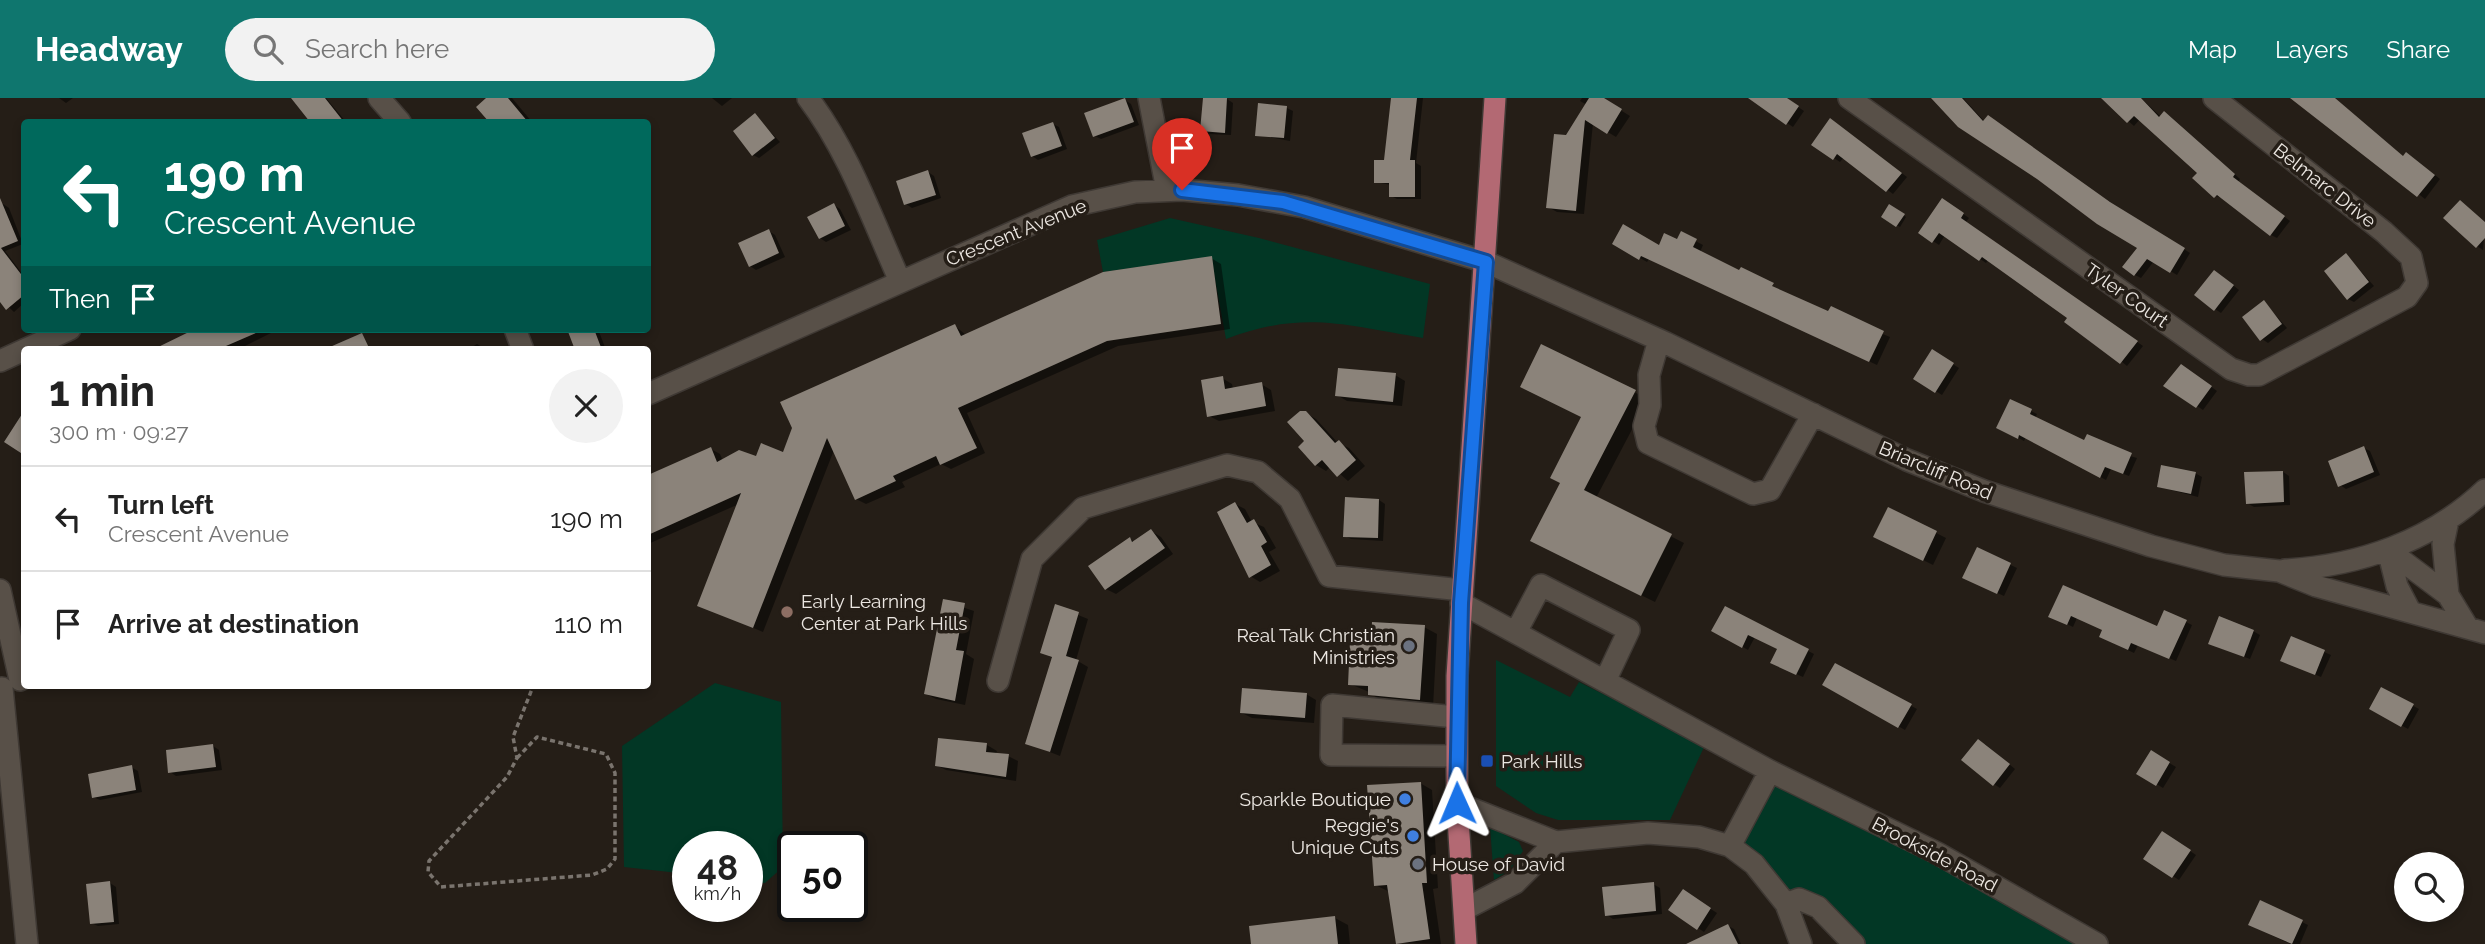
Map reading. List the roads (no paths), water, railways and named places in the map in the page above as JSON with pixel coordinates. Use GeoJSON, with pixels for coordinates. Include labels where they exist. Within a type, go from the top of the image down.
{"type":"FeatureCollection","features":[{"type":"Feature","properties":{"kind":"main road"},"geometry":{"type":"LineString","coordinates":[[1466,944],[1457,803],[1456,717],[1461,596],[1486,262],[1495,98]]}},
{"type":"Feature","properties":{"kind":"street"},"geometry":{"type":"LineString","coordinates":[[379,98],[397,119]]}},
{"type":"Feature","properties":{"kind":"street"},"geometry":{"type":"LineString","coordinates":[[808,98],[823,118],[848,164],[900,281]]}},
{"type":"Feature","properties":{"kind":"street"},"geometry":{"type":"LineString","coordinates":[[1149,98],[1167,190]]}},
{"type":"Feature","properties":{"kind":"street","name":"Tyler Court"},"geometry":{"type":"LineString","coordinates":[[1849,98],[2239,373],[2259,375],[2268,372],[2407,297],[2417,284]]}},
{"type":"Feature","properties":{"kind":"street","name":"Belmarc Drive"},"geometry":{"type":"LineString","coordinates":[[2214,98],[2412,257],[2417,284]]}},
{"type":"Feature","properties":{"kind":"street","name":"Crescent Avenue"},"geometry":{"type":"LineString","coordinates":[[651,393],[1072,206],[1135,192],[1167,190],[1238,195],[1283,202],[1486,262]]}},
{"type":"Feature","properties":{"kind":"street","name":"Briarcliff Road"},"geometry":{"type":"LineString","coordinates":[[1486,262],[1659,340],[1907,460],[2039,512],[2151,547],[2224,565],[2280,571],[2315,586],[2477,631]]}},
{"type":"Feature","properties":{"kind":"street"},"geometry":{"type":"LineString","coordinates":[[33,346],[61,333]]}},
{"type":"Feature","properties":{"kind":"street"},"geometry":{"type":"LineString","coordinates":[[1659,340],[1649,375],[1650,405],[1644,426],[1648,443],[1753,494],[1770,490],[1813,414]]}},
{"type":"Feature","properties":{"kind":"street"},"geometry":{"type":"LineString","coordinates":[[0,361],[21,351]]}},
{"type":"Feature","properties":{"kind":"street"},"geometry":{"type":"LineString","coordinates":[[998,681],[1032,559],[1083,508],[1227,465],[1258,472],[1290,499],[1329,576],[1461,596]]}},
{"type":"Feature","properties":{"kind":"street"},"geometry":{"type":"LineString","coordinates":[[2280,571],[2357,560],[2388,550],[2448,520],[2485,490]]}},
{"type":"Feature","properties":{"kind":"street","name":"Briarcliff Road"},"geometry":{"type":"LineString","coordinates":[[2448,520],[2442,544],[2448,595]]}},
{"type":"Feature","properties":{"kind":"street"},"geometry":{"type":"LineString","coordinates":[[2388,550],[2397,586],[2410,611]]}},
{"type":"Feature","properties":{"kind":"street","name":"Briarcliff Road"},"geometry":{"type":"LineString","coordinates":[[2388,550],[2448,595],[2477,631]]}},
{"type":"Feature","properties":{"kind":"street"},"geometry":{"type":"LineString","coordinates":[[1516,632],[1541,585],[1629,630],[1605,681]]}},
{"type":"Feature","properties":{"kind":"street"},"geometry":{"type":"LineString","coordinates":[[0,590],[12,684],[27,944]]}},
{"type":"Feature","properties":{"kind":"street","name":"Brookside Road"},"geometry":{"type":"LineString","coordinates":[[1461,596],[1516,632],[1605,681],[1770,771],[1937,853],[2096,944]]}},
{"type":"Feature","properties":{"kind":"street"},"geometry":{"type":"LineString","coordinates":[[1456,717],[1332,705],[1331,755],[1456,756]]}},
{"type":"Feature","properties":{"kind":"street"},"geometry":{"type":"LineString","coordinates":[[1730,846],[1770,771]]}},
{"type":"Feature","properties":{"kind":"street"},"geometry":{"type":"LineString","coordinates":[[1457,803],[1556,842],[1648,833],[1699,837],[1730,846],[1754,864],[1786,904],[1801,944]]}},
{"type":"Feature","properties":{"kind":"street"},"geometry":{"type":"LineString","coordinates":[[1465,909],[1515,883],[1556,842]]}},
{"type":"Feature","properties":{"kind":"street"},"geometry":{"type":"LineString","coordinates":[[1786,904],[1799,898],[1818,907],[1853,944]]}},
{"type":"Feature","properties":{"kind":"place","name":"Early Learning Center at Park Hills"},"geometry":{"type":"Point","coordinates":[787,612]}},
{"type":"Feature","properties":{"kind":"place","name":"Real Talk Christian Ministries"},"geometry":{"type":"Point","coordinates":[1409,646]}},
{"type":"Feature","properties":{"kind":"place","name":"Park Hills"},"geometry":{"type":"Point","coordinates":[1487,761]}},
{"type":"Feature","properties":{"kind":"place","name":"Sparkle Boutique"},"geometry":{"type":"Point","coordinates":[1405,799]}},
{"type":"Feature","properties":{"kind":"place","name":"Reggie's Unique Cuts"},"geometry":{"type":"Point","coordinates":[1413,836]}},
{"type":"Feature","properties":{"kind":"place","name":"House of David"},"geometry":{"type":"Point","coordinates":[1418,864]}}]}
